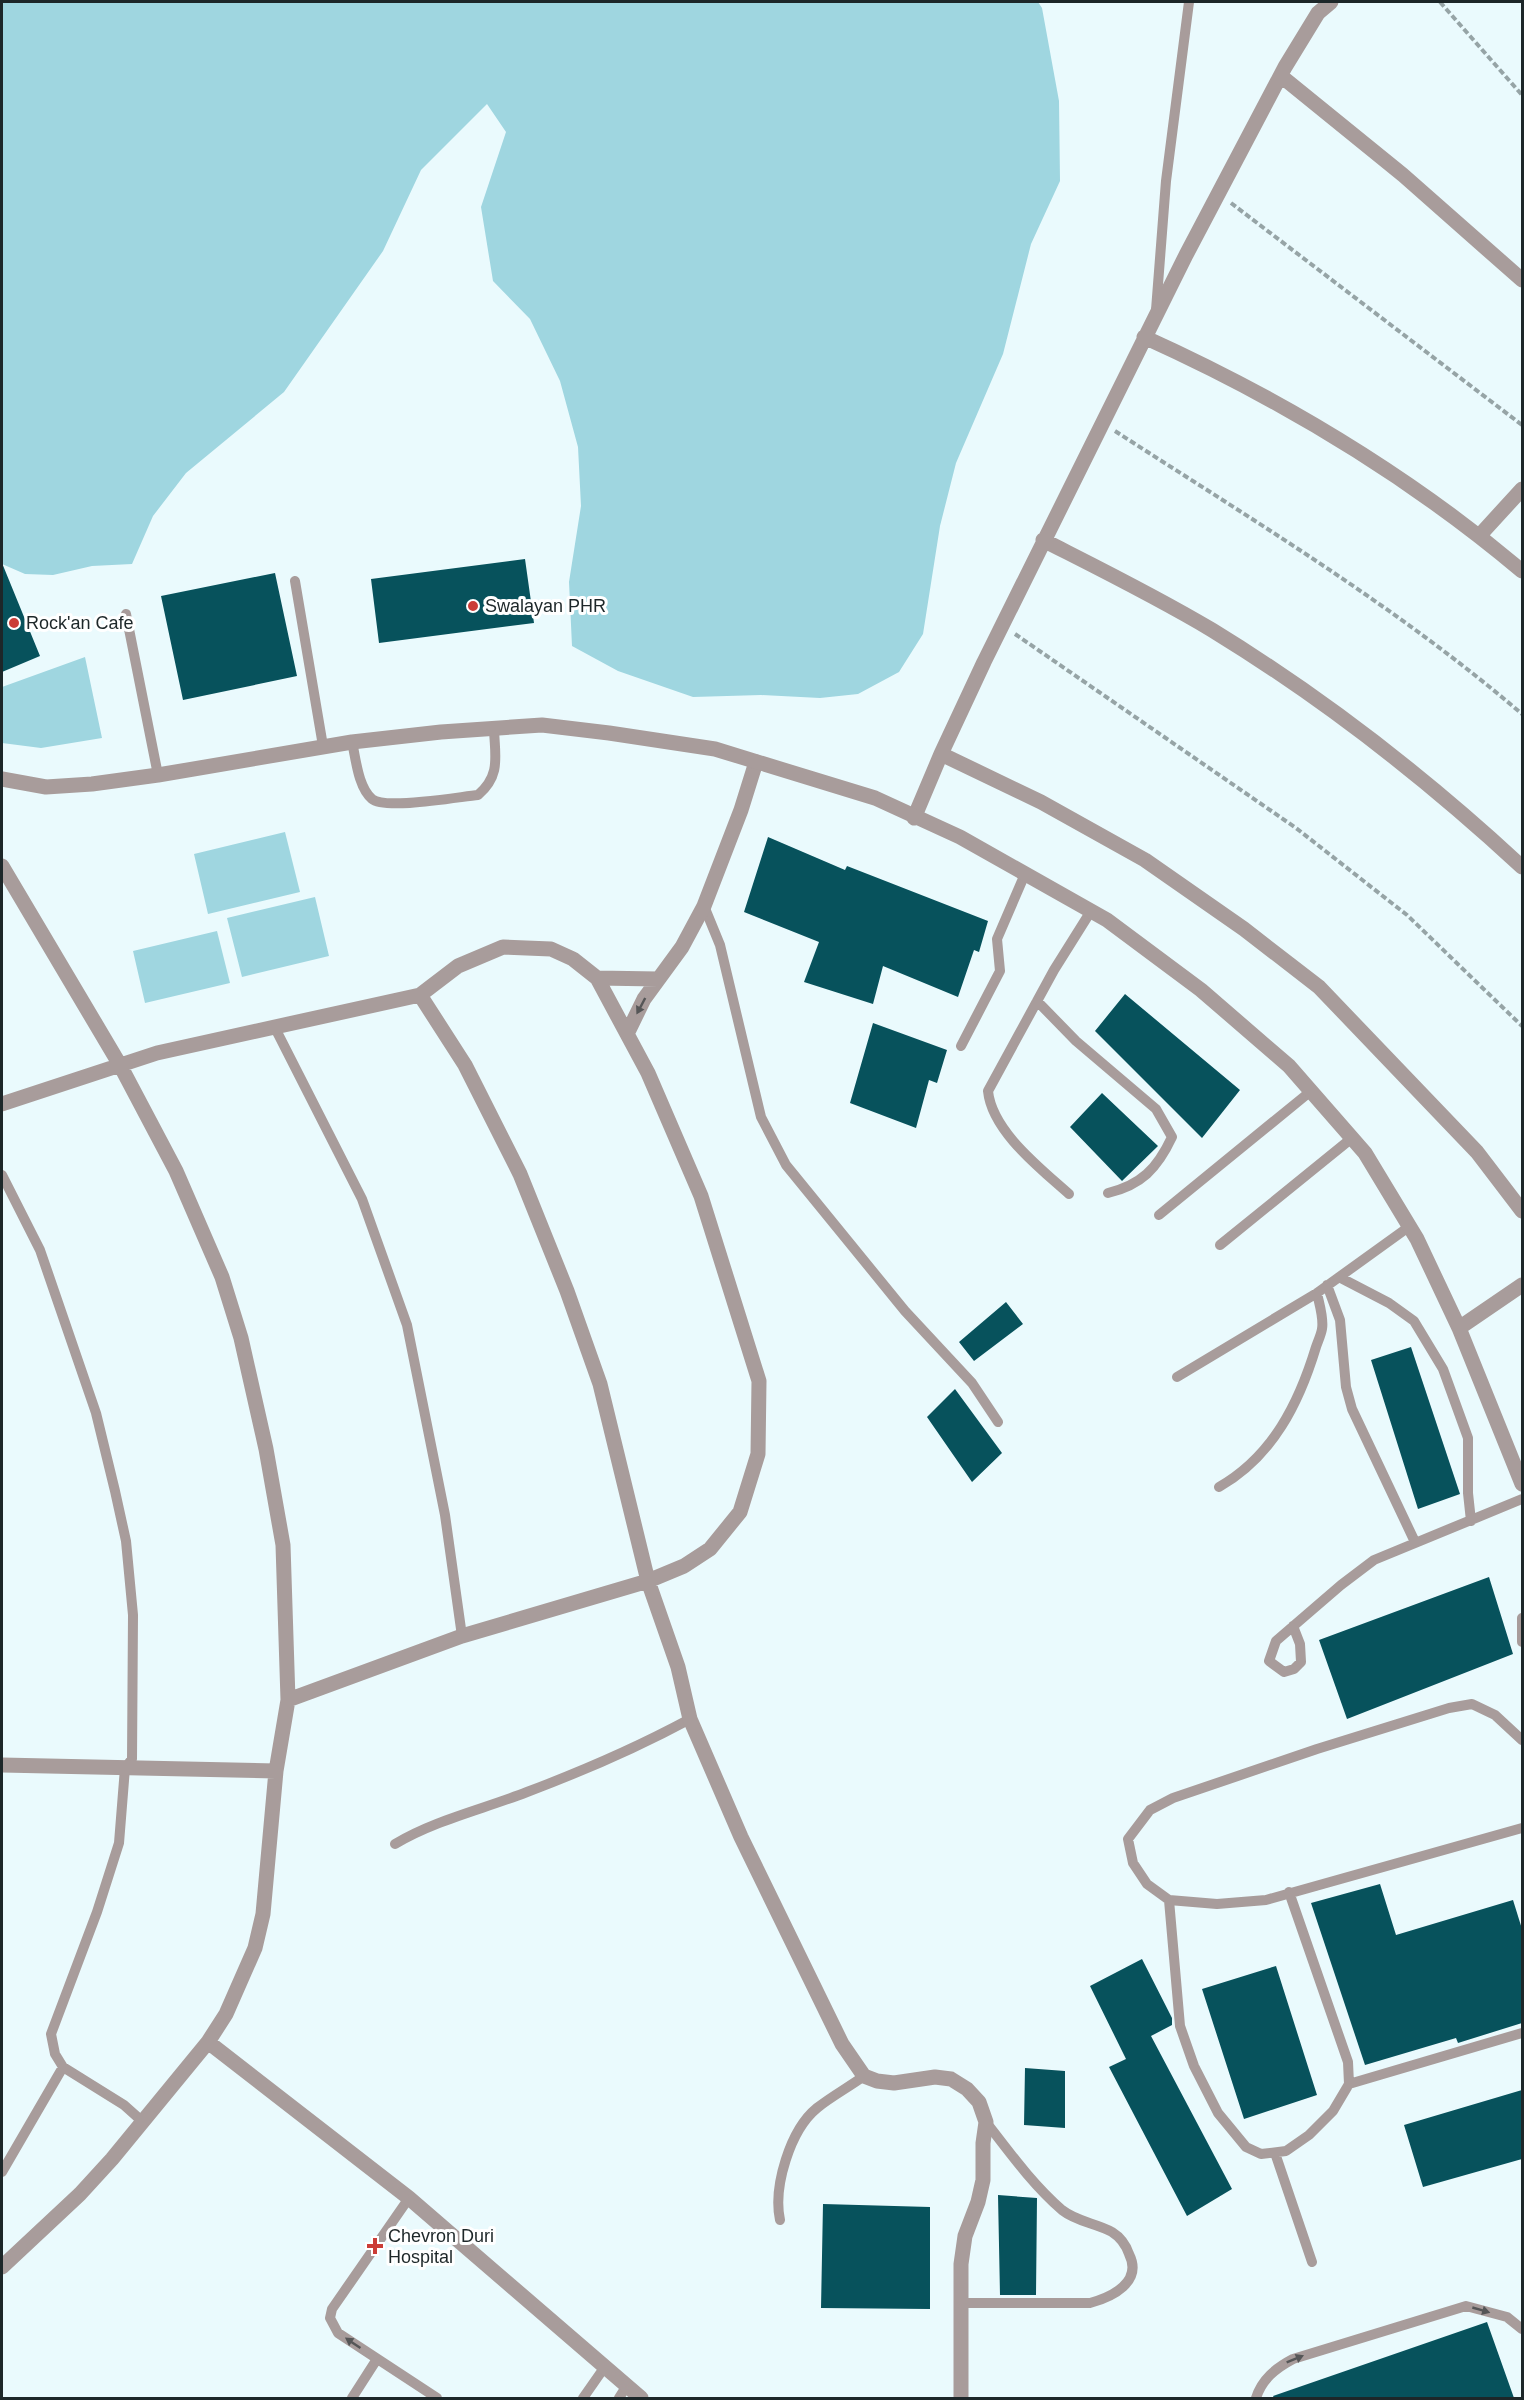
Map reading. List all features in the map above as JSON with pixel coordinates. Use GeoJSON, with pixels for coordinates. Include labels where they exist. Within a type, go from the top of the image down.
{"type":"FeatureCollection","features":[{"type":"Feature","properties":{"kind":"street"},"geometry":{"type":"LineString","coordinates":[[914,818],[941,754],[1043,540],[1155,316],[1281,76],[1318,14],[1331,2]]}},
{"type":"Feature","properties":{"kind":"street"},"geometry":{"type":"LineString","coordinates":[[1281,76],[1403,175],[1522,280]]}},
{"type":"Feature","properties":{"kind":"street"},"geometry":{"type":"LineString","coordinates":[[1144,338],[1206,365],[1271,399],[1353,450],[1480,535],[1522,571]]}},
{"type":"Feature","properties":{"kind":"street"},"geometry":{"type":"LineString","coordinates":[[1480,535],[1522,489]]}},
{"type":"Feature","properties":{"kind":"street"},"geometry":{"type":"LineString","coordinates":[[1043,540],[1125,581],[1212,630],[1289,681],[1418,776],[1522,867]]}},
{"type":"Feature","properties":{"kind":"street"},"geometry":{"type":"LineString","coordinates":[[2,779],[46,787],[92,784],[158,776],[352,742],[441,732],[542,725],[715,749],[875,798],[914,818],[960,837],[1107,920],[1201,990],[1289,1066],[1352,1138],[1365,1153],[1410,1226],[1517,1458],[1522,1484]]}},
{"type":"Feature","properties":{"kind":"street"},"geometry":{"type":"LineString","coordinates":[[941,754],[1041,802],[1145,860],[1244,929],[1319,987],[1477,1152],[1522,1211]]}},
{"type":"Feature","properties":{"kind":"street"},"geometry":{"type":"LineString","coordinates":[[627,1034],[644,999],[682,946],[704,906],[741,810],[756,762]]}},
{"type":"Feature","properties":{"kind":"street"},"geometry":{"type":"LineString","coordinates":[[2,866],[120,1065],[176,1171],[222,1277],[241,1338],[266,1449],[283,1545],[288,1700],[276,1771],[263,1914],[255,1948],[238,1990],[208,2042],[143,2122],[80,2194],[2,2267]]}},
{"type":"Feature","properties":{"kind":"street"},"geometry":{"type":"LineString","coordinates":[[2,1104],[157,1053],[420,995],[458,966],[503,947],[551,949],[573,959],[597,978],[648,1073],[701,1196],[759,1381],[758,1454],[740,1512],[710,1549],[684,1566],[648,1581],[462,1636],[288,1700]]}},
{"type":"Feature","properties":{"kind":"street"},"geometry":{"type":"LineString","coordinates":[[597,978],[658,979]]}},
{"type":"Feature","properties":{"kind":"street"},"geometry":{"type":"LineString","coordinates":[[420,995],[465,1065],[520,1174],[567,1291],[600,1384],[648,1581],[678,1667],[690,1719],[741,1837],[842,2044],[864,2076],[876,2081],[894,2083],[935,2077],[951,2079],[967,2089],[979,2102],[986,2122],[983,2143],[983,2180],[978,2202],[965,2236],[961,2264],[961,2398]]}},
{"type":"Feature","properties":{"kind":"street"},"geometry":{"type":"LineString","coordinates":[[1459,1328],[1522,1285]]}},
{"type":"Feature","properties":{"kind":"street"},"geometry":{"type":"LineString","coordinates":[[2,1764],[276,1771]]}},
{"type":"Feature","properties":{"kind":"street"},"geometry":{"type":"LineString","coordinates":[[208,2042],[409,2198],[604,2368],[623,2393],[640,2398]]}},
{"type":"Feature","properties":{"kind":"lane"},"geometry":{"type":"LineString","coordinates":[[1155,316],[1166,181],[1189,2]]}},
{"type":"Feature","properties":{"kind":"lane"},"geometry":{"type":"LineString","coordinates":[[295,581],[323,746]]}},
{"type":"Feature","properties":{"kind":"lane"},"geometry":{"type":"LineString","coordinates":[[126,614],[158,776]]}},
{"type":"Feature","properties":{"kind":"lane"},"geometry":{"type":"LineString","coordinates":[[352,742],[363,785],[372,799],[387,805],[477,795],[489,785],[495,769],[494,729]]}},
{"type":"Feature","properties":{"kind":"lane"},"geometry":{"type":"LineString","coordinates":[[961,1046],[1000,971],[997,939],[1025,874]]}},
{"type":"Feature","properties":{"kind":"lane"},"geometry":{"type":"LineString","coordinates":[[704,906],[720,945],[761,1117],[786,1165],[905,1311],[972,1383],[998,1422]]}},
{"type":"Feature","properties":{"kind":"lane"},"geometry":{"type":"LineString","coordinates":[[1069,1194],[1004,1130],[989,1105],[988,1091],[1037,1001],[1091,911]]}},
{"type":"Feature","properties":{"kind":"lane"},"geometry":{"type":"LineString","coordinates":[[1037,1001],[1076,1041],[1156,1109],[1172,1137],[1164,1154],[1139,1182],[1107,1193]]}},
{"type":"Feature","properties":{"kind":"lane"},"geometry":{"type":"LineString","coordinates":[[274,1026],[362,1198],[407,1325],[445,1515],[462,1636]]}},
{"type":"Feature","properties":{"kind":"lane"},"geometry":{"type":"LineString","coordinates":[[1159,1215],[1311,1091]]}},
{"type":"Feature","properties":{"kind":"lane"},"geometry":{"type":"LineString","coordinates":[[1220,1245],[1352,1138]]}},
{"type":"Feature","properties":{"kind":"lane"},"geometry":{"type":"LineString","coordinates":[[2,1175],[40,1250],[96,1413],[126,1541],[133,1615],[134,1728],[132,1759],[125,1768],[119,1842],[97,1912],[51,2034],[55,2054],[63,2067],[124,2105],[143,2122]]}},
{"type":"Feature","properties":{"kind":"lane"},"geometry":{"type":"LineString","coordinates":[[1177,1377],[1317,1293],[1410,1226]]}},
{"type":"Feature","properties":{"kind":"lane"},"geometry":{"type":"LineString","coordinates":[[1340,1277],[1389,1303],[1414,1321],[1443,1369],[1468,1438],[1468,1493],[1471,1521]]}},
{"type":"Feature","properties":{"kind":"lane"},"geometry":{"type":"LineString","coordinates":[[1327,1285],[1340,1320],[1346,1387],[1352,1409],[1415,1542]]}},
{"type":"Feature","properties":{"kind":"lane"},"geometry":{"type":"LineString","coordinates":[[1219,1487],[1245,1468],[1265,1448],[1291,1412],[1308,1375],[1322,1327],[1317,1293]]}},
{"type":"Feature","properties":{"kind":"lane"},"geometry":{"type":"LineString","coordinates":[[1293,1626],[1374,1560],[1522,1499]]}},
{"type":"Feature","properties":{"kind":"lane"},"geometry":{"type":"LineString","coordinates":[[1522,1618],[1522,1642]]}},
{"type":"Feature","properties":{"kind":"lane"},"geometry":{"type":"LineString","coordinates":[[1522,1740],[1495,1715],[1472,1704],[1449,1708],[1317,1749],[1173,1798],[1150,1810],[1128,1839],[1133,1863],[1147,1884],[1169,1900],[1217,1904],[1266,1900],[1522,1828]]}},
{"type":"Feature","properties":{"kind":"lane"},"geometry":{"type":"LineString","coordinates":[[395,1844],[413,1833],[528,1792],[643,1744],[690,1719]]}},
{"type":"Feature","properties":{"kind":"lane"},"geometry":{"type":"LineString","coordinates":[[1169,1900],[1180,2026],[1194,2066],[1218,2113],[1246,2147],[1261,2154],[1286,2151],[1309,2134],[1333,2110],[1349,2084],[1348,2062],[1289,1892]]}},
{"type":"Feature","properties":{"kind":"lane"},"geometry":{"type":"LineString","coordinates":[[1349,2084],[1522,2033]]}},
{"type":"Feature","properties":{"kind":"lane"},"geometry":{"type":"LineString","coordinates":[[2,2172],[63,2067]]}},
{"type":"Feature","properties":{"kind":"lane"},"geometry":{"type":"LineString","coordinates":[[780,2220],[777,2204],[785,2162],[801,2125],[816,2109],[864,2076]]}},
{"type":"Feature","properties":{"kind":"lane"},"geometry":{"type":"LineString","coordinates":[[961,2303],[1090,2303],[1108,2298],[1120,2290],[1128,2282],[1132,2271],[1132,2259],[1119,2238],[1112,2232],[1076,2220],[1063,2210],[1019,2165],[986,2122]]}},
{"type":"Feature","properties":{"kind":"lane"},"geometry":{"type":"LineString","coordinates":[[1275,2153],[1312,2262]]}},
{"type":"Feature","properties":{"kind":"lane"},"geometry":{"type":"LineString","coordinates":[[409,2198],[332,2309],[330,2318],[338,2333],[437,2398]]}},
{"type":"Feature","properties":{"kind":"lane"},"geometry":{"type":"LineString","coordinates":[[1256,2398],[1258,2391],[1273,2370],[1293,2359],[1466,2306],[1507,2318],[1522,2329]]}},
{"type":"Feature","properties":{"kind":"lane"},"geometry":{"type":"LineString","coordinates":[[352,2398],[377,2359]]}},
{"type":"Feature","properties":{"kind":"lane"},"geometry":{"type":"LineString","coordinates":[[583,2398],[604,2368]]}},
{"type":"Feature","properties":{"kind":"path"},"geometry":{"type":"LineString","coordinates":[[1440,2],[1522,95]]}},
{"type":"Feature","properties":{"kind":"path"},"geometry":{"type":"LineString","coordinates":[[1219,194],[1522,425]]}},
{"type":"Feature","properties":{"kind":"path"},"geometry":{"type":"LineString","coordinates":[[1102,422],[1368,594],[1487,683],[1522,714]]}},
{"type":"Feature","properties":{"kind":"path"},"geometry":{"type":"LineString","coordinates":[[1002,626],[1296,828],[1407,915],[1522,1026]]}},
{"type":"Feature","properties":{"kind":"shaded area"},"geometry":{"type":"Polygon","coordinates":[[[2,2],[1038,2],[1042,8],[1059,101],[1060,181],[1031,244],[1003,354],[956,463],[940,526],[923,634],[899,672],[858,694],[820,698],[761,695],[693,697],[618,671],[572,646],[569,582],[581,506],[578,447],[560,381],[530,319],[493,281],[481,207],[506,132],[487,104],[421,170],[383,251],[284,392],[186,473],[153,516],[132,564],[92,566],[53,575],[25,574],[2,564],[2,2]]]}},
{"type":"Feature","properties":{"kind":"shaded area"},"geometry":{"type":"Polygon","coordinates":[[[85,657],[102,738],[41,748],[2,743],[2,687],[85,657]]]}},
{"type":"Feature","properties":{"kind":"shaded area"},"geometry":{"type":"Polygon","coordinates":[[[285,832],[300,892],[208,914],[194,854],[285,832]]]}},
{"type":"Feature","properties":{"kind":"shaded area"},"geometry":{"type":"Polygon","coordinates":[[[315,897],[329,956],[242,977],[227,918],[315,897]]]}},
{"type":"Feature","properties":{"kind":"shaded area"},"geometry":{"type":"Polygon","coordinates":[[[217,931],[230,983],[145,1003],[133,951],[217,931]]]}},
{"type":"Feature","properties":{"kind":"building"},"geometry":{"type":"Polygon","coordinates":[[[525,559],[534,623],[379,643],[371,579],[525,559]]]}},
{"type":"Feature","properties":{"kind":"building","name":"Rock'an Cafe"},"geometry":{"type":"Polygon","coordinates":[[[2,563],[40,656],[2,672],[2,563]]]}},
{"type":"Feature","properties":{"kind":"building"},"geometry":{"type":"Polygon","coordinates":[[[275,573],[297,676],[183,700],[161,596],[275,573]]]}},
{"type":"Feature","properties":{"kind":"building"},"geometry":{"type":"Polygon","coordinates":[[[768,837],[845,870],[847,866],[988,921],[979,952],[974,950],[958,997],[883,966],[873,1004],[804,982],[819,942],[744,912],[768,837]]]}},
{"type":"Feature","properties":{"kind":"building"},"geometry":{"type":"Polygon","coordinates":[[[1125,994],[1240,1090],[1202,1138],[1095,1031],[1125,994]]]}},
{"type":"Feature","properties":{"kind":"building"},"geometry":{"type":"Polygon","coordinates":[[[873,1023],[947,1050],[937,1083],[929,1080],[916,1128],[850,1103],[873,1023]]]}},
{"type":"Feature","properties":{"kind":"building"},"geometry":{"type":"Polygon","coordinates":[[[1102,1093],[1158,1146],[1122,1181],[1070,1127],[1102,1093]]]}},
{"type":"Feature","properties":{"kind":"building"},"geometry":{"type":"Polygon","coordinates":[[[1006,1302],[1023,1324],[974,1361],[959,1342],[1006,1302]]]}},
{"type":"Feature","properties":{"kind":"building"},"geometry":{"type":"Polygon","coordinates":[[[1411,1347],[1460,1494],[1418,1509],[1371,1360],[1411,1347]]]}},
{"type":"Feature","properties":{"kind":"building"},"geometry":{"type":"Polygon","coordinates":[[[955,1389],[1002,1453],[972,1482],[927,1417],[955,1389]]]}},
{"type":"Feature","properties":{"kind":"building"},"geometry":{"type":"Polygon","coordinates":[[[1489,1577],[1513,1654],[1347,1719],[1319,1640],[1489,1577]]]}},
{"type":"Feature","properties":{"kind":"building"},"geometry":{"type":"Polygon","coordinates":[[[1380,1884],[1396,1935],[1513,1900],[1522,1929],[1522,2023],[1458,2043],[1456,2038],[1365,2065],[1311,1903],[1380,1884]]]}},
{"type":"Feature","properties":{"kind":"building"},"geometry":{"type":"Polygon","coordinates":[[[1142,1959],[1172,2018],[1172,2025],[1151,2036],[1232,2189],[1187,2216],[1109,2067],[1126,2059],[1090,1986],[1142,1959]]]}},
{"type":"Feature","properties":{"kind":"building"},"geometry":{"type":"Polygon","coordinates":[[[1276,1966],[1317,2095],[1244,2119],[1202,1989],[1276,1966]]]}},
{"type":"Feature","properties":{"kind":"building"},"geometry":{"type":"Polygon","coordinates":[[[1025,2068],[1065,2071],[1065,2128],[1024,2125],[1025,2068]]]}},
{"type":"Feature","properties":{"kind":"building"},"geometry":{"type":"Polygon","coordinates":[[[1522,2090],[1522,2159],[1423,2187],[1404,2125],[1522,2090]]]}},
{"type":"Feature","properties":{"kind":"building"},"geometry":{"type":"Polygon","coordinates":[[[998,2195],[1037,2198],[1036,2295],[1000,2295],[998,2195]]]}},
{"type":"Feature","properties":{"kind":"building"},"geometry":{"type":"Polygon","coordinates":[[[823,2204],[930,2207],[930,2309],[821,2308],[823,2204]]]}},
{"type":"Feature","properties":{"kind":"building"},"geometry":{"type":"Polygon","coordinates":[[[1487,2322],[1514,2398],[1274,2398],[1273,2396],[1487,2322]]]}},
{"type":"Feature","properties":{"kind":"place","name":"Swalayan PHR"},"geometry":{"type":"Point","coordinates":[473,606]}},
{"type":"Feature","properties":{"kind":"place","name":"Rock'an Cafe"},"geometry":{"type":"Point","coordinates":[14,623]}},
{"type":"Feature","properties":{"kind":"place","name":"Chevron Duri Hospital"},"geometry":{"type":"Point","coordinates":[375,2246]}}]}
